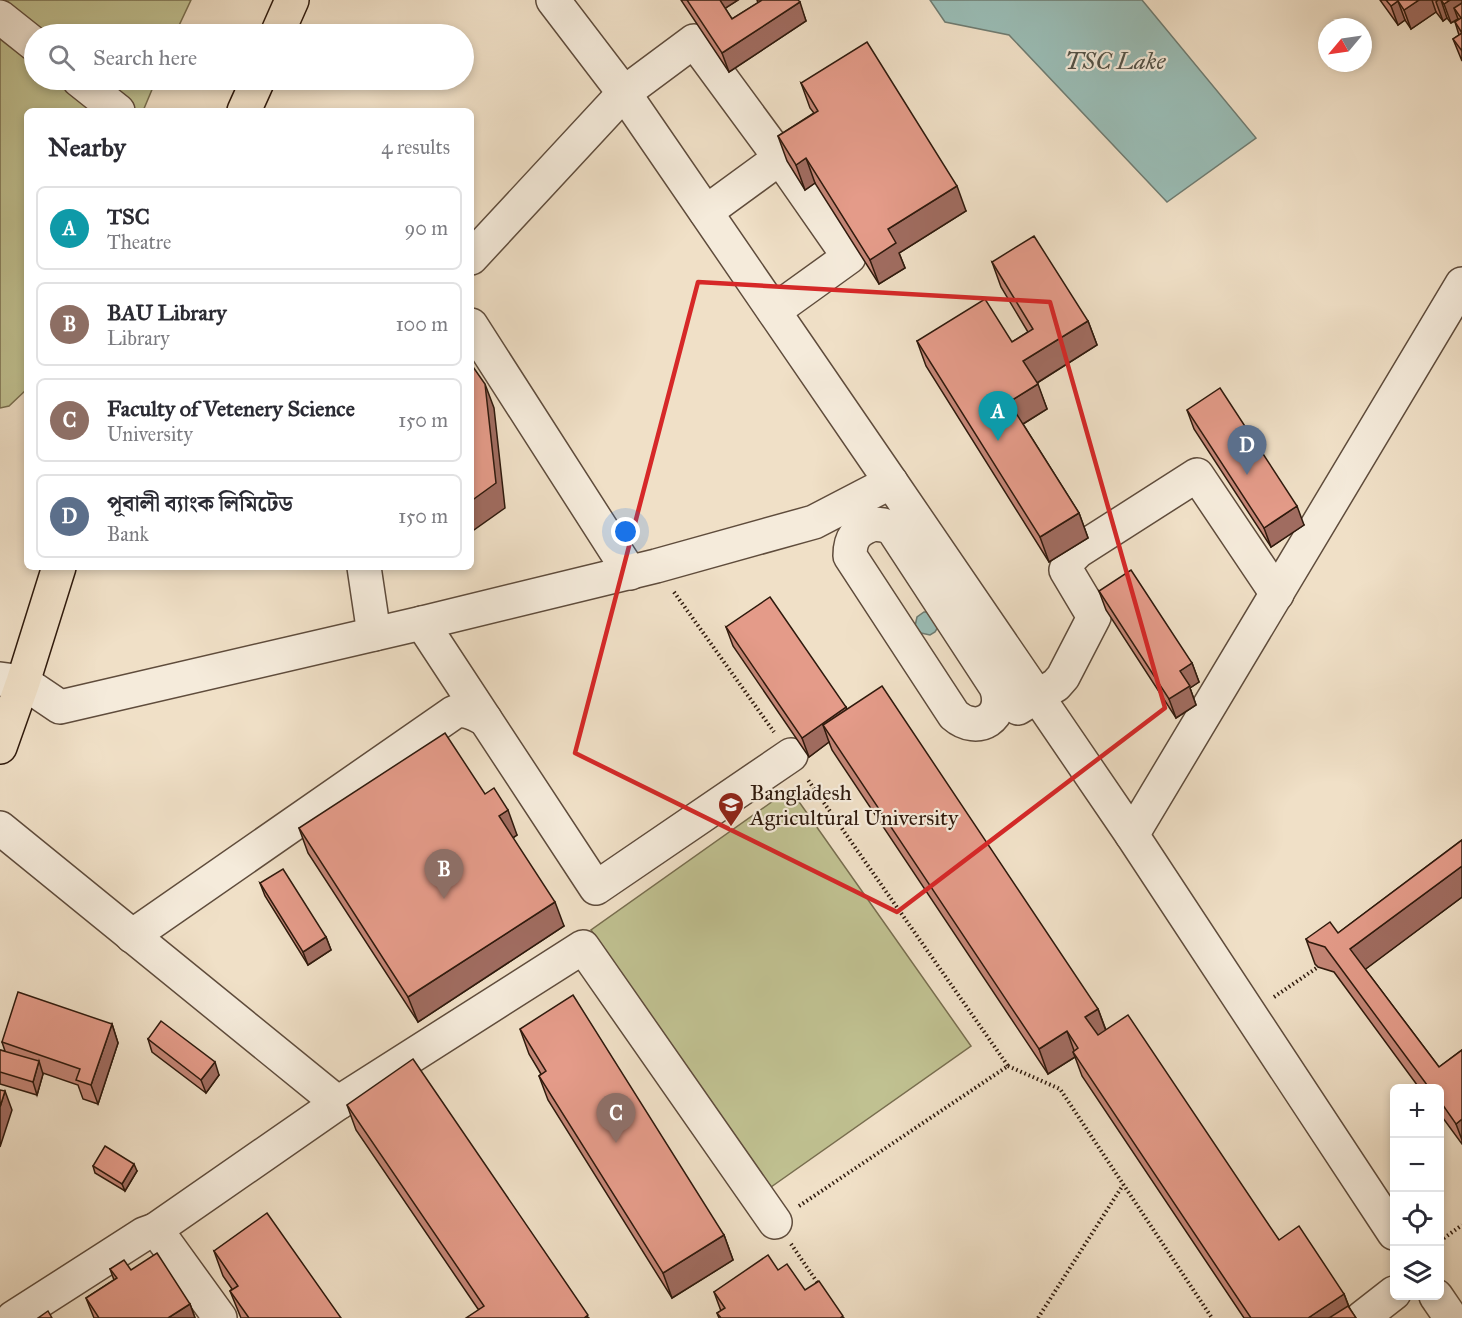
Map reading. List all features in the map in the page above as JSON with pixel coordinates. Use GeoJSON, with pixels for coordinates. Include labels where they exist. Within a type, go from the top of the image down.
{"type":"FeatureCollection","features":[{"type":"Feature","properties":{"kind":"main road"},"geometry":{"type":"LineString","coordinates":[[281,24],[292,0]]}},
{"type":"Feature","properties":{"kind":"main road"},"geometry":{"type":"LineString","coordinates":[[245,108],[253,90]]}},
{"type":"Feature","properties":{"kind":"main road"},"geometry":{"type":"LineString","coordinates":[[0,747],[11,680],[59,570]]}},
{"type":"Feature","properties":{"kind":"street"},"geometry":{"type":"LineString","coordinates":[[552,0],[624,93],[891,482],[1132,835],[1390,1225]]}},
{"type":"Feature","properties":{"kind":"street"},"geometry":{"type":"LineString","coordinates":[[0,17],[24,36]]}},
{"type":"Feature","properties":{"kind":"street"},"geometry":{"type":"LineString","coordinates":[[474,255],[624,93],[694,41],[849,257],[774,312]]}},
{"type":"Feature","properties":{"kind":"street"},"geometry":{"type":"LineString","coordinates":[[92,90],[114,108]]}},
{"type":"Feature","properties":{"kind":"street"},"geometry":{"type":"LineString","coordinates":[[706,212],[780,158]]}},
{"type":"Feature","properties":{"kind":"street"},"geometry":{"type":"LineString","coordinates":[[1132,835],[1462,284]]}},
{"type":"Feature","properties":{"kind":"street"},"geometry":{"type":"LineString","coordinates":[[474,329],[643,570]]}},
{"type":"Feature","properties":{"kind":"street"},"geometry":{"type":"LineString","coordinates":[[814,522],[830,527],[954,715],[968,724],[977,725],[1013,711],[1037,697],[1063,677],[1094,618],[1066,570],[1070,559],[1078,551],[1197,475],[1277,594]]}},
{"type":"Feature","properties":{"kind":"street"},"geometry":{"type":"LineString","coordinates":[[11,680],[60,707],[643,570],[814,522],[891,482]]}},
{"type":"Feature","properties":{"kind":"street"},"geometry":{"type":"LineString","coordinates":[[850,556],[850,548],[858,532],[874,524],[892,528],[996,687],[999,703],[991,718]]}},
{"type":"Feature","properties":{"kind":"street"},"geometry":{"type":"LineString","coordinates":[[364,570],[374,634]]}},
{"type":"Feature","properties":{"kind":"street"},"geometry":{"type":"LineString","coordinates":[[422,623],[596,888],[791,755]]}},
{"type":"Feature","properties":{"kind":"street"},"geometry":{"type":"LineString","coordinates":[[132,936],[453,712],[460,709],[466,710],[485,719]]}},
{"type":"Feature","properties":{"kind":"street"},"geometry":{"type":"LineString","coordinates":[[0,828],[338,1103]]}},
{"type":"Feature","properties":{"kind":"street"},"geometry":{"type":"LineString","coordinates":[[13,1318],[144,1234],[155,1230],[338,1103],[583,947],[775,1222]]}},
{"type":"Feature","properties":{"kind":"street"},"geometry":{"type":"LineString","coordinates":[[155,1230],[220,1318]]}},
{"type":"Feature","properties":{"kind":"street"},"geometry":{"type":"LineString","coordinates":[[1362,1318],[1390,1297]]}},
{"type":"Feature","properties":{"kind":"street"},"geometry":{"type":"LineString","coordinates":[[1439,1300],[1451,1318]]}},
{"type":"Feature","properties":{"kind":"path"},"geometry":{"type":"LineString","coordinates":[[643,570],[791,755],[1008,1066],[1060,1089],[1212,1318]]}},
{"type":"Feature","properties":{"kind":"path"},"geometry":{"type":"LineString","coordinates":[[1250,1014],[1318,967]]}},
{"type":"Feature","properties":{"kind":"path"},"geometry":{"type":"LineString","coordinates":[[822,1289],[775,1222],[1008,1066]]}},
{"type":"Feature","properties":{"kind":"path"},"geometry":{"type":"LineString","coordinates":[[1038,1318],[1124,1184]]}},
{"type":"Feature","properties":{"kind":"path"},"geometry":{"type":"LineString","coordinates":[[1444,1238],[1462,1225]]}},
{"type":"Feature","properties":{"kind":"highlighted area"},"geometry":{"type":"Polygon","coordinates":[[[698,282],[1050,302],[1165,708],[897,912],[575,753],[698,282]]]}},
{"type":"Feature","properties":{"kind":"green space"},"geometry":{"type":"Polygon","coordinates":[[[0,0],[191,0],[180,24],[24,24],[24,90],[152,90],[144,108],[24,108],[24,392],[9,406],[0,408],[0,0]]]}},
{"type":"Feature","properties":{"kind":"green space"},"geometry":{"type":"Polygon","coordinates":[[[790,789],[971,1046],[771,1187],[591,930],[790,789]]]}},
{"type":"Feature","properties":{"kind":"water","name":"TSC Lake"},"geometry":{"type":"Polygon","coordinates":[[[930,0],[1142,0],[1256,138],[1167,202],[1009,35],[945,22],[930,0]]]}},
{"type":"Feature","properties":{"kind":"water"},"geometry":{"type":"Polygon","coordinates":[[[927,612],[938,627],[930,635],[921,633],[915,626],[917,617],[927,612]]]}},
{"type":"Feature","properties":{"kind":"building"},"geometry":{"type":"Polygon","coordinates":[[[687,0],[720,0],[732,19],[762,0],[798,0],[800,2],[722,53],[687,0]]]}},
{"type":"Feature","properties":{"kind":"building"},"geometry":{"type":"Polygon","coordinates":[[[1386,0],[1419,0],[1404,10],[1398,1],[1391,6],[1386,0]]]}},
{"type":"Feature","properties":{"kind":"building"},"geometry":{"type":"Polygon","coordinates":[[[1462,3],[1462,33],[1455,22],[1461,18],[1454,8],[1462,3]]]}},
{"type":"Feature","properties":{"kind":"building"},"geometry":{"type":"Polygon","coordinates":[[[1462,33],[1462,51],[1453,39],[1462,33]]]}},
{"type":"Feature","properties":{"kind":"building"},"geometry":{"type":"Polygon","coordinates":[[[867,42],[957,186],[888,229],[896,243],[870,260],[806,158],[796,165],[778,136],[818,111],[801,83],[867,42]]]}},
{"type":"Feature","properties":{"kind":"building"},"geometry":{"type":"Polygon","coordinates":[[[1034,236],[1088,321],[1023,361],[1038,384],[1009,402],[1079,513],[1040,537],[917,341],[985,299],[1012,342],[1033,329],[992,262],[1034,236]]]}},
{"type":"Feature","properties":{"kind":"building"},"geometry":{"type":"Polygon","coordinates":[[[474,368],[485,384],[496,483],[474,499],[474,368]]]}},
{"type":"Feature","properties":{"kind":"building"},"geometry":{"type":"Polygon","coordinates":[[[1220,388],[1297,506],[1264,528],[1187,410],[1220,388]]]}},
{"type":"Feature","properties":{"kind":"building"},"geometry":{"type":"Polygon","coordinates":[[[1131,570],[1192,663],[1180,671],[1190,686],[1169,699],[1099,591],[1131,570]]]}},
{"type":"Feature","properties":{"kind":"building"},"geometry":{"type":"Polygon","coordinates":[[[770,597],[846,707],[802,738],[726,627],[770,597]]]}},
{"type":"Feature","properties":{"kind":"building"},"geometry":{"type":"Polygon","coordinates":[[[882,686],[1098,1009],[1085,1017],[1098,1035],[1128,1015],[1279,1240],[1299,1226],[1344,1294],[1308,1318],[1251,1318],[1073,1052],[1078,1048],[1067,1031],[1039,1049],[823,725],[882,686]]]}},
{"type":"Feature","properties":{"kind":"building"},"geometry":{"type":"Polygon","coordinates":[[[445,733],[485,794],[494,788],[508,810],[499,816],[555,902],[408,997],[299,828],[445,733]]]}},
{"type":"Feature","properties":{"kind":"building"},"geometry":{"type":"Polygon","coordinates":[[[1462,840],[1462,866],[1350,949],[1439,1067],[1462,1050],[1462,1119],[1456,1124],[1444,1107],[1444,1084],[1426,1084],[1325,947],[1306,939],[1330,922],[1338,933],[1462,840]]]}},
{"type":"Feature","properties":{"kind":"building"},"geometry":{"type":"Polygon","coordinates":[[[283,869],[326,937],[303,952],[260,883],[283,869]]]}},
{"type":"Feature","properties":{"kind":"building"},"geometry":{"type":"Polygon","coordinates":[[[18,992],[112,1024],[91,1085],[76,1080],[80,1069],[2,1042],[18,992]]]}},
{"type":"Feature","properties":{"kind":"building"},"geometry":{"type":"Polygon","coordinates":[[[573,995],[724,1235],[663,1273],[539,1076],[546,1071],[520,1029],[573,995]]]}},
{"type":"Feature","properties":{"kind":"building"},"geometry":{"type":"Polygon","coordinates":[[[161,1021],[215,1062],[201,1080],[148,1039],[161,1021]]]}},
{"type":"Feature","properties":{"kind":"building"},"geometry":{"type":"Polygon","coordinates":[[[0,1050],[39,1061],[33,1082],[0,1072],[0,1050]]]}},
{"type":"Feature","properties":{"kind":"building"},"geometry":{"type":"Polygon","coordinates":[[[413,1059],[588,1315],[584,1318],[466,1318],[484,1306],[347,1105],[413,1059]]]}},
{"type":"Feature","properties":{"kind":"building"},"geometry":{"type":"Polygon","coordinates":[[[0,1090],[5,1091],[0,1107],[0,1090]]]}},
{"type":"Feature","properties":{"kind":"building"},"geometry":{"type":"Polygon","coordinates":[[[105,1146],[134,1164],[122,1184],[93,1166],[105,1146]]]}},
{"type":"Feature","properties":{"kind":"building"},"geometry":{"type":"Polygon","coordinates":[[[267,1213],[341,1318],[249,1318],[230,1291],[238,1286],[214,1251],[267,1213]]]}},
{"type":"Feature","properties":{"kind":"building"},"geometry":{"type":"Polygon","coordinates":[[[157,1253],[190,1304],[168,1318],[99,1318],[86,1298],[117,1278],[110,1269],[124,1260],[131,1270],[157,1253]]]}},
{"type":"Feature","properties":{"kind":"building"},"geometry":{"type":"Polygon","coordinates":[[[768,1255],[778,1270],[787,1264],[805,1290],[819,1281],[843,1316],[840,1318],[721,1318],[717,1313],[725,1308],[714,1292],[768,1255]]]}},
{"type":"Feature","properties":{"kind":"building"},"geometry":{"type":"Polygon","coordinates":[[[1348,1306],[1356,1318],[1329,1318],[1348,1306]]]}},
{"type":"Feature","properties":{"kind":"building"},"geometry":{"type":"Polygon","coordinates":[[[48,1311],[52,1318],[38,1318],[48,1311]]]}},
{"type":"Feature","properties":{"kind":"place","name":"TSC"},"geometry":{"type":"Point","coordinates":[998,441]}},
{"type":"Feature","properties":{"kind":"place","name":"পূবালী ব্যাংক লিমিটেড"},"geometry":{"type":"Point","coordinates":[1247,475]}},
{"type":"Feature","properties":{"kind":"place","name":"Bangladesh Agricultural University"},"geometry":{"type":"Point","coordinates":[731,828]}},
{"type":"Feature","properties":{"kind":"place","name":"BAU Library"},"geometry":{"type":"Point","coordinates":[444,899]}},
{"type":"Feature","properties":{"kind":"place","name":"Faculty of Vetenery Science"},"geometry":{"type":"Point","coordinates":[616,1143]}}]}
